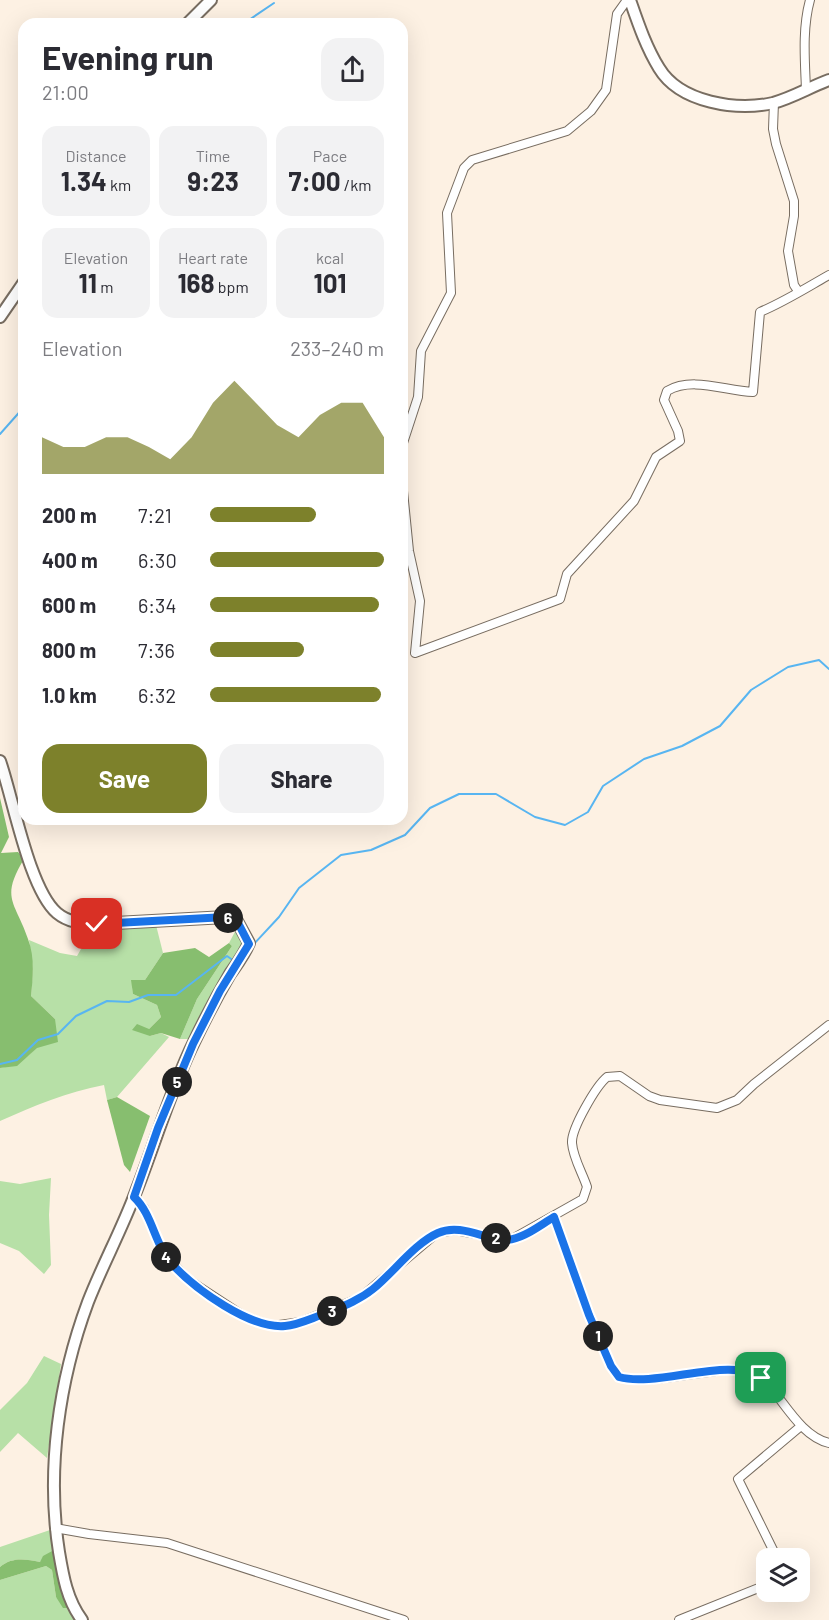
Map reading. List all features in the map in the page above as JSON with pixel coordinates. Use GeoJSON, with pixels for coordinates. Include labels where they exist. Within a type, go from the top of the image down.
{"type":"FeatureCollection","features":[{"type":"Feature","properties":{"kind":"street"},"geometry":{"type":"LineString","coordinates":[[193,18],[211,0]]}},
{"type":"Feature","properties":{"kind":"street"},"geometry":{"type":"LineString","coordinates":[[408,428],[418,397],[421,351],[451,293],[447,213],[464,168],[472,160],[567,131],[591,111],[606,90],[616,14],[628,0],[659,70],[670,82],[689,94],[733,105],[774,102],[829,80]]}},
{"type":"Feature","properties":{"kind":"street"},"geometry":{"type":"LineString","coordinates":[[806,90],[804,50],[810,0]]}},
{"type":"Feature","properties":{"kind":"street"},"geometry":{"type":"LineString","coordinates":[[774,102],[773,129],[795,209],[788,251],[794,285],[798,291]]}},
{"type":"Feature","properties":{"kind":"street"},"geometry":{"type":"LineString","coordinates":[[408,540],[420,601],[415,653],[560,599],[567,574],[634,501],[656,457],[680,441],[664,400],[667,390],[672,387],[699,384],[753,392],[760,312],[783,303],[798,291],[829,275]]}},
{"type":"Feature","properties":{"kind":"street"},"geometry":{"type":"LineString","coordinates":[[0,318],[18,291]]}},
{"type":"Feature","properties":{"kind":"street"},"geometry":{"type":"LineString","coordinates":[[0,761],[18,820]]}},
{"type":"Feature","properties":{"kind":"street"},"geometry":{"type":"LineString","coordinates":[[20,825],[40,891],[57,913],[66,919],[79,923],[97,924],[226,917],[237,921],[249,944],[220,991],[193,1044],[158,1128],[134,1197],[88,1303],[72,1359],[53,1472],[55,1528],[67,1590],[82,1620]]}},
{"type":"Feature","properties":{"kind":"street"},"geometry":{"type":"LineString","coordinates":[[134,1197],[144,1208],[162,1251],[187,1279],[245,1317],[272,1326],[301,1322],[360,1298],[437,1233],[455,1230],[512,1239],[583,1199],[588,1191],[573,1147],[573,1138],[583,1113],[607,1077],[620,1076],[649,1096],[660,1100],[717,1108],[737,1100],[829,1025]]}},
{"type":"Feature","properties":{"kind":"street"},"geometry":{"type":"LineString","coordinates":[[554,1217],[589,1315],[611,1366],[619,1377],[641,1379],[746,1369],[761,1378],[801,1426],[829,1443]]}},
{"type":"Feature","properties":{"kind":"street"},"geometry":{"type":"LineString","coordinates":[[772,1548],[738,1479],[801,1426]]}},
{"type":"Feature","properties":{"kind":"street"},"geometry":{"type":"LineString","coordinates":[[55,1528],[167,1544],[404,1620]]}},
{"type":"Feature","properties":{"kind":"street"},"geometry":{"type":"LineString","coordinates":[[679,1620],[756,1589]]}},
{"type":"Feature","properties":{"kind":"green space"},"geometry":{"type":"Polygon","coordinates":[[[0,798],[9,837],[1,853],[18,852],[24,859],[11,892],[32,953],[31,996],[55,1019],[58,1042],[37,1048],[17,1066],[0,1068],[0,798]]]}},
{"type":"Feature","properties":{"kind":"green space"},"geometry":{"type":"Polygon","coordinates":[[[87,925],[156,925],[163,953],[145,980],[132,980],[133,994],[157,1005],[161,1017],[149,1029],[150,1036],[161,1033],[169,1037],[117,1097],[107,1100],[104,1085],[38,1105],[0,1121],[0,1068],[10,1066],[27,1057],[39,1044],[55,1019],[31,996],[33,969],[29,940],[60,953],[77,956],[88,937],[87,925]]]}},
{"type":"Feature","properties":{"kind":"green space"},"geometry":{"type":"Polygon","coordinates":[[[237,928],[245,942],[190,1039],[180,1039],[197,999],[232,946],[229,943],[237,928]]]}},
{"type":"Feature","properties":{"kind":"green space"},"geometry":{"type":"Polygon","coordinates":[[[229,943],[232,946],[197,999],[180,1039],[161,1033],[150,1036],[132,1030],[137,1024],[149,1029],[161,1017],[157,1005],[133,994],[131,980],[145,980],[163,953],[195,948],[209,957],[229,943]]]}},
{"type":"Feature","properties":{"kind":"green space"},"geometry":{"type":"Polygon","coordinates":[[[117,1097],[150,1116],[130,1172],[124,1165],[107,1100],[117,1097]]]}},
{"type":"Feature","properties":{"kind":"green space"},"geometry":{"type":"Polygon","coordinates":[[[51,1178],[49,1215],[51,1265],[44,1274],[19,1251],[0,1243],[0,1181],[20,1184],[51,1178]]]}},
{"type":"Feature","properties":{"kind":"green space"},"geometry":{"type":"Polygon","coordinates":[[[44,1356],[61,1364],[47,1458],[18,1433],[0,1452],[0,1410],[27,1383],[44,1356]]]}},
{"type":"Feature","properties":{"kind":"green space"},"geometry":{"type":"Polygon","coordinates":[[[50,1530],[54,1550],[40,1562],[14,1560],[0,1567],[0,1547],[50,1530]]]}},
{"type":"Feature","properties":{"kind":"green space"},"geometry":{"type":"Polygon","coordinates":[[[54,1550],[70,1608],[63,1608],[56,1597],[52,1570],[46,1566],[0,1580],[0,1567],[5,1564],[19,1560],[40,1562],[43,1556],[54,1550]]]}},
{"type":"Feature","properties":{"kind":"green space"},"geometry":{"type":"Polygon","coordinates":[[[46,1566],[52,1570],[56,1597],[70,1608],[78,1620],[0,1620],[0,1580],[46,1566]]]}},
{"type":"Feature","properties":{"kind":"waterway"},"geometry":{"type":"LineString","coordinates":[[252,18],[274,3]]}},
{"type":"Feature","properties":{"kind":"waterway"},"geometry":{"type":"LineString","coordinates":[[0,434],[18,414]]}},
{"type":"Feature","properties":{"kind":"waterway"},"geometry":{"type":"LineString","coordinates":[[252,946],[279,917],[299,888],[341,855],[371,850],[405,835],[430,808],[459,794],[496,794],[535,817],[565,825],[588,812],[603,786],[644,759],[682,746],[720,726],[751,690],[788,667],[819,660],[829,669]]}},
{"type":"Feature","properties":{"kind":"waterway"},"geometry":{"type":"LineString","coordinates":[[0,1064],[17,1060],[38,1040],[58,1034],[76,1016],[107,1001],[129,1002],[148,995],[176,995],[227,956],[234,961]]}},
{"type":"Feature","properties":{"kind":"route"},"geometry":{"type":"LineString","coordinates":[[97,924],[226,917],[237,921],[249,944],[220,991],[193,1044],[158,1128],[134,1197],[144,1208],[162,1251],[187,1279],[245,1317],[272,1326],[286,1326],[346,1306],[360,1298],[437,1233],[455,1230],[506,1240],[521,1236],[554,1217],[562,1234],[589,1315],[611,1366],[619,1377],[641,1379],[746,1369],[761,1378]]}}]}
